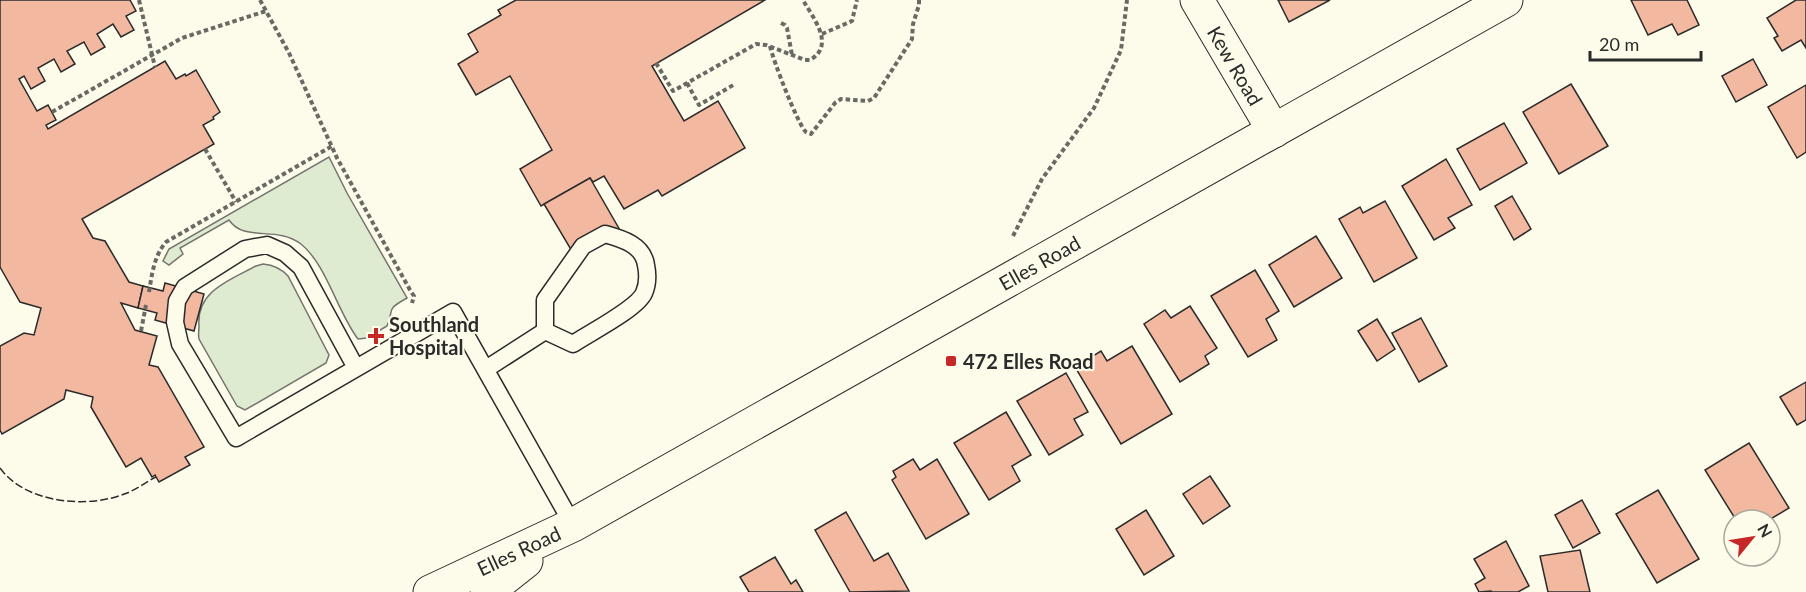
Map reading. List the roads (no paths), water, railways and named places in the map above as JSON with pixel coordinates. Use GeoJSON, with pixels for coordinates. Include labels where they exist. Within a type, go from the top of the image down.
{"type":"FeatureCollection","features":[{"type":"Feature","properties":{"kind":"main road","name":"Kew Road"},"geometry":{"type":"LineString","coordinates":[[1197,0],[1274,131]]}},
{"type":"Feature","properties":{"kind":"main road","name":"Elles Road"},"geometry":{"type":"LineString","coordinates":[[430,592],[573,525],[1506,0]]}},
{"type":"Feature","properties":{"kind":"main road","name":"Elles Road"},"geometry":{"type":"LineString","coordinates":[[487,592],[573,525]]}},
{"type":"Feature","properties":{"kind":"lane"},"geometry":{"type":"LineString","coordinates":[[605,234],[623,239],[636,247],[645,257],[648,276],[643,294],[630,308],[573,344],[545,332],[545,300],[583,246],[605,234]]}},
{"type":"Feature","properties":{"kind":"lane"},"geometry":{"type":"LineString","coordinates":[[356,368],[301,267],[285,253],[267,246],[246,249],[185,287],[177,302],[175,322],[180,344],[236,438],[453,312],[573,525]]}},
{"type":"Feature","properties":{"kind":"lane"},"geometry":{"type":"LineString","coordinates":[[486,369],[545,332]]}},
{"type":"Feature","properties":{"kind":"place","name":"Southland Hospital"},"geometry":{"type":"Point","coordinates":[376,336]}},
{"type":"Feature","properties":{"kind":"place","name":"472 Elles Road"},"geometry":{"type":"Point","coordinates":[951,361]}}]}
